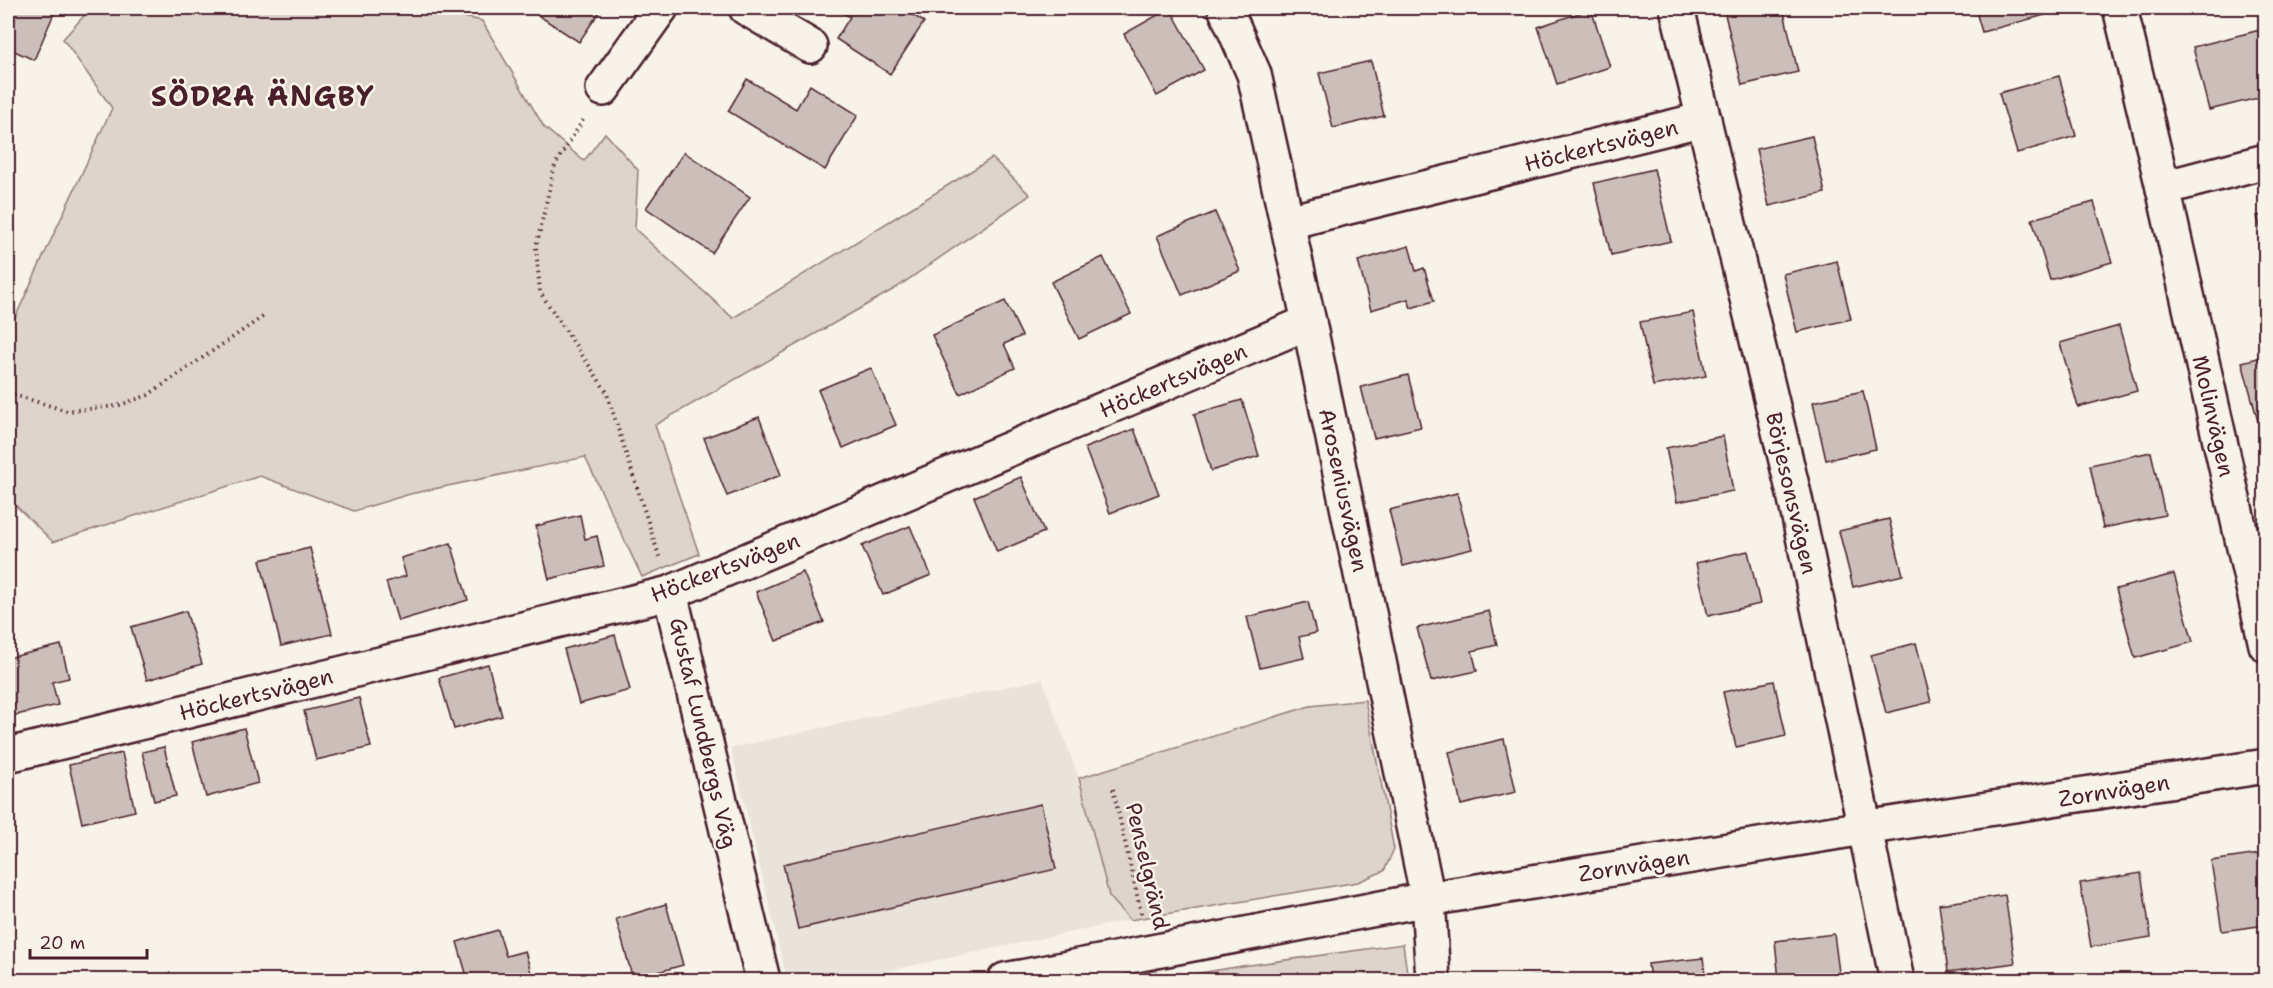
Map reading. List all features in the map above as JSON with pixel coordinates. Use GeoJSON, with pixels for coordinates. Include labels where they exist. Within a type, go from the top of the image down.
{"type":"FeatureCollection","features":[{"type":"Feature","properties":{"kind":"street"},"geometry":{"type":"LineString","coordinates":[[603,88],[661,8]]}},
{"type":"Feature","properties":{"kind":"street"},"geometry":{"type":"LineString","coordinates":[[746,8],[810,46]]}},
{"type":"Feature","properties":{"kind":"street","name":"Aroseniusvägen"},"geometry":{"type":"LineString","coordinates":[[1225,8],[1254,74],[1288,222],[1428,899],[1433,981]]}},
{"type":"Feature","properties":{"kind":"street","name":"Börjesonsvägen"},"geometry":{"type":"LineString","coordinates":[[1677,8],[1794,494],[1897,981]]}},
{"type":"Feature","properties":{"kind":"street","name":"Molinvägen"},"geometry":{"type":"LineString","coordinates":[[2120,8],[2163,188],[2265,645]]}},
{"type":"Feature","properties":{"kind":"street","name":"Höckertsvägen"},"geometry":{"type":"LineString","coordinates":[[1288,222],[1704,119]]}},
{"type":"Feature","properties":{"kind":"street"},"geometry":{"type":"LineString","coordinates":[[2163,188],[2265,161]]}},
{"type":"Feature","properties":{"kind":"street","name":"Höckertsvägen"},"geometry":{"type":"LineString","coordinates":[[8,755],[670,593],[1309,322]]}},
{"type":"Feature","properties":{"kind":"street","name":"Gustaf Lundbergs Väg"},"geometry":{"type":"LineString","coordinates":[[670,593],[763,981]]}},
{"type":"Feature","properties":{"kind":"street","name":"Zornvägen"},"geometry":{"type":"LineString","coordinates":[[1005,981],[1150,951],[1428,899],[2265,766]]}},
{"type":"Feature","properties":{"kind":"path","name":"Gustaf Lundbergs Väg"},"geometry":{"type":"LineString","coordinates":[[603,88],[555,165],[536,247],[540,292],[606,391],[670,593]]}},
{"type":"Feature","properties":{"kind":"path"},"geometry":{"type":"LineString","coordinates":[[8,393],[67,411],[117,406],[148,395],[264,316]]}},
{"type":"Feature","properties":{"kind":"path","name":"Penselgränd"},"geometry":{"type":"LineString","coordinates":[[1113,789],[1150,951]]}},
{"type":"Feature","properties":{"kind":"shaded area"},"geometry":{"type":"Polygon","coordinates":[[[91,8],[424,8],[482,21],[544,127],[584,161],[605,133],[638,170],[635,229],[733,318],[992,158],[1030,195],[896,288],[655,425],[699,554],[642,577],[585,457],[410,494],[354,511],[260,476],[53,542],[8,498],[8,333],[112,108],[63,39],[91,8]]]}},
{"type":"Feature","properties":{"kind":"shaded area"},"geometry":{"type":"Polygon","coordinates":[[[1042,679],[1079,778],[1109,896],[1130,920],[843,980],[803,980],[785,971],[731,748],[1042,679]]]}},
{"type":"Feature","properties":{"kind":"shaded area"},"geometry":{"type":"Polygon","coordinates":[[[1365,700],[1394,849],[1384,871],[1358,882],[1130,920],[1109,896],[1079,778],[1310,706],[1365,700]]]}},
{"type":"Feature","properties":{"kind":"shaded area"},"geometry":{"type":"Polygon","coordinates":[[[1403,944],[1408,980],[1158,980],[1242,966],[1403,944]]]}},
{"type":"Feature","properties":{"kind":"building"},"geometry":{"type":"Polygon","coordinates":[[[8,8],[46,8],[55,11],[34,60],[8,48],[8,8]]]}},
{"type":"Feature","properties":{"kind":"building"},"geometry":{"type":"Polygon","coordinates":[[[527,8],[602,8],[579,42],[527,8]]]}},
{"type":"Feature","properties":{"kind":"building"},"geometry":{"type":"Polygon","coordinates":[[[836,8],[902,8],[924,22],[890,74],[836,39],[850,17],[836,8]]]}},
{"type":"Feature","properties":{"kind":"building"},"geometry":{"type":"Polygon","coordinates":[[[1170,8],[1204,70],[1157,96],[1124,34],[1170,8]]]}},
{"type":"Feature","properties":{"kind":"building"},"geometry":{"type":"Polygon","coordinates":[[[1783,8],[1798,72],[1742,85],[1724,10],[1783,8]]]}},
{"type":"Feature","properties":{"kind":"building"},"geometry":{"type":"Polygon","coordinates":[[[1975,8],[2055,8],[2056,12],[1982,32],[1975,8]]]}},
{"type":"Feature","properties":{"kind":"building"},"geometry":{"type":"Polygon","coordinates":[[[1591,9],[1610,67],[1557,84],[1538,27],[1591,9]]]}},
{"type":"Feature","properties":{"kind":"building"},"geometry":{"type":"Polygon","coordinates":[[[2260,30],[2266,51],[2266,96],[2209,110],[2193,47],[2260,30]]]}},
{"type":"Feature","properties":{"kind":"building"},"geometry":{"type":"Polygon","coordinates":[[[1371,61],[1384,116],[1333,128],[1319,73],[1371,61]]]}},
{"type":"Feature","properties":{"kind":"building"},"geometry":{"type":"Polygon","coordinates":[[[2059,76],[2076,136],[2017,153],[1999,93],[2059,76]]]}},
{"type":"Feature","properties":{"kind":"building"},"geometry":{"type":"Polygon","coordinates":[[[747,79],[796,109],[810,85],[858,115],[825,170],[728,111],[747,79]]]}},
{"type":"Feature","properties":{"kind":"building"},"geometry":{"type":"Polygon","coordinates":[[[1812,136],[1825,193],[1769,206],[1756,149],[1812,136]]]}},
{"type":"Feature","properties":{"kind":"building"},"geometry":{"type":"Polygon","coordinates":[[[684,152],[750,197],[712,253],[646,208],[684,152]]]}},
{"type":"Feature","properties":{"kind":"building"},"geometry":{"type":"Polygon","coordinates":[[[1654,169],[1671,241],[1611,255],[1594,183],[1654,169]]]}},
{"type":"Feature","properties":{"kind":"building"},"geometry":{"type":"Polygon","coordinates":[[[2094,202],[2112,262],[2050,280],[2032,219],[2094,202]]]}},
{"type":"Feature","properties":{"kind":"building"},"geometry":{"type":"Polygon","coordinates":[[[1215,212],[1240,271],[1182,295],[1157,236],[1215,212]]]}},
{"type":"Feature","properties":{"kind":"building"},"geometry":{"type":"Polygon","coordinates":[[[2266,214],[2266,249],[2257,216],[2266,214]]]}},
{"type":"Feature","properties":{"kind":"building"},"geometry":{"type":"Polygon","coordinates":[[[1409,246],[1416,271],[1424,268],[1434,301],[1411,308],[1408,299],[1371,310],[1358,261],[1409,246]]]}},
{"type":"Feature","properties":{"kind":"building"},"geometry":{"type":"Polygon","coordinates":[[[1103,257],[1131,314],[1079,339],[1051,282],[1103,257]]]}},
{"type":"Feature","properties":{"kind":"building"},"geometry":{"type":"Polygon","coordinates":[[[1837,261],[1851,319],[1797,332],[1783,274],[1837,261]]]}},
{"type":"Feature","properties":{"kind":"building"},"geometry":{"type":"Polygon","coordinates":[[[1005,301],[1022,336],[1004,344],[1015,368],[960,394],[932,335],[1005,301]]]}},
{"type":"Feature","properties":{"kind":"building"},"geometry":{"type":"Polygon","coordinates":[[[1693,312],[1706,376],[1653,386],[1640,322],[1693,312]]]}},
{"type":"Feature","properties":{"kind":"building"},"geometry":{"type":"Polygon","coordinates":[[[2119,326],[2137,391],[2078,407],[2060,343],[2119,326]]]}},
{"type":"Feature","properties":{"kind":"building"},"geometry":{"type":"Polygon","coordinates":[[[2266,356],[2266,428],[2260,429],[2242,362],[2266,356]]]}},
{"type":"Feature","properties":{"kind":"building"},"geometry":{"type":"Polygon","coordinates":[[[871,368],[896,425],[843,448],[818,390],[871,368]]]}},
{"type":"Feature","properties":{"kind":"building"},"geometry":{"type":"Polygon","coordinates":[[[1408,375],[1421,427],[1374,438],[1361,387],[1408,375]]]}},
{"type":"Feature","properties":{"kind":"building"},"geometry":{"type":"Polygon","coordinates":[[[1863,391],[1876,449],[1826,460],[1813,402],[1863,391]]]}},
{"type":"Feature","properties":{"kind":"building"},"geometry":{"type":"Polygon","coordinates":[[[1242,400],[1259,456],[1211,471],[1194,414],[1242,400]]]}},
{"type":"Feature","properties":{"kind":"building"},"geometry":{"type":"Polygon","coordinates":[[[759,417],[781,475],[727,496],[704,438],[759,417]]]}},
{"type":"Feature","properties":{"kind":"building"},"geometry":{"type":"Polygon","coordinates":[[[1134,429],[1159,494],[1110,513],[1085,448],[1134,429]]]}},
{"type":"Feature","properties":{"kind":"building"},"geometry":{"type":"Polygon","coordinates":[[[1723,436],[1733,491],[1677,502],[1666,448],[1723,436]]]}},
{"type":"Feature","properties":{"kind":"building"},"geometry":{"type":"Polygon","coordinates":[[[2151,452],[2165,515],[2103,528],[2090,465],[2151,452]]]}},
{"type":"Feature","properties":{"kind":"building"},"geometry":{"type":"Polygon","coordinates":[[[1021,477],[1044,532],[997,552],[974,497],[1021,477]]]}},
{"type":"Feature","properties":{"kind":"building"},"geometry":{"type":"Polygon","coordinates":[[[1457,493],[1472,549],[1403,566],[1389,510],[1457,493]]]}},
{"type":"Feature","properties":{"kind":"building"},"geometry":{"type":"Polygon","coordinates":[[[580,515],[585,539],[597,536],[604,566],[549,579],[536,526],[580,515]]]}},
{"type":"Feature","properties":{"kind":"building"},"geometry":{"type":"Polygon","coordinates":[[[1889,519],[1903,575],[1853,587],[1839,531],[1889,519]]]}},
{"type":"Feature","properties":{"kind":"building"},"geometry":{"type":"Polygon","coordinates":[[[910,526],[931,575],[883,595],[862,546],[910,526]]]}},
{"type":"Feature","properties":{"kind":"building"},"geometry":{"type":"Polygon","coordinates":[[[451,543],[468,600],[398,621],[386,582],[406,576],[401,558],[451,543]]]}},
{"type":"Feature","properties":{"kind":"building"},"geometry":{"type":"Polygon","coordinates":[[[310,548],[332,634],[281,646],[260,560],[310,548]]]}},
{"type":"Feature","properties":{"kind":"building"},"geometry":{"type":"Polygon","coordinates":[[[1748,551],[1760,604],[1708,616],[1696,563],[1748,551]]]}},
{"type":"Feature","properties":{"kind":"building"},"geometry":{"type":"Polygon","coordinates":[[[803,572],[824,622],[776,641],[756,592],[803,572]]]}},
{"type":"Feature","properties":{"kind":"building"},"geometry":{"type":"Polygon","coordinates":[[[2174,574],[2193,642],[2135,658],[2116,589],[2174,574]]]}},
{"type":"Feature","properties":{"kind":"building"},"geometry":{"type":"Polygon","coordinates":[[[1308,602],[1316,633],[1299,637],[1304,658],[1260,668],[1247,617],[1308,602]]]}},
{"type":"Feature","properties":{"kind":"building"},"geometry":{"type":"Polygon","coordinates":[[[186,611],[202,664],[147,680],[131,627],[186,611]]]}},
{"type":"Feature","properties":{"kind":"building"},"geometry":{"type":"Polygon","coordinates":[[[1489,611],[1497,645],[1472,651],[1477,671],[1431,681],[1417,628],[1489,611]]]}},
{"type":"Feature","properties":{"kind":"building"},"geometry":{"type":"Polygon","coordinates":[[[615,635],[630,690],[579,704],[564,649],[615,635]]]}},
{"type":"Feature","properties":{"kind":"building"},"geometry":{"type":"Polygon","coordinates":[[[1916,643],[1931,702],[1886,713],[1871,655],[1916,643]]]}},
{"type":"Feature","properties":{"kind":"building"},"geometry":{"type":"Polygon","coordinates":[[[61,645],[69,678],[52,682],[58,705],[8,717],[8,658],[61,645]]]}},
{"type":"Feature","properties":{"kind":"building"},"geometry":{"type":"Polygon","coordinates":[[[488,664],[502,716],[454,729],[439,678],[488,664]]]}},
{"type":"Feature","properties":{"kind":"building"},"geometry":{"type":"Polygon","coordinates":[[[1774,681],[1786,736],[1736,747],[1723,692],[1774,681]]]}},
{"type":"Feature","properties":{"kind":"building"},"geometry":{"type":"Polygon","coordinates":[[[359,698],[371,747],[316,760],[304,711],[359,698]]]}},
{"type":"Feature","properties":{"kind":"building"},"geometry":{"type":"Polygon","coordinates":[[[244,728],[258,783],[206,797],[192,742],[244,728]]]}},
{"type":"Feature","properties":{"kind":"building"},"geometry":{"type":"Polygon","coordinates":[[[1504,739],[1516,792],[1461,805],[1449,752],[1504,739]]]}},
{"type":"Feature","properties":{"kind":"building"},"geometry":{"type":"Polygon","coordinates":[[[164,747],[176,796],[154,801],[142,752],[164,747]]]}},
{"type":"Feature","properties":{"kind":"building"},"geometry":{"type":"Polygon","coordinates":[[[122,753],[135,811],[82,823],[69,765],[122,753]]]}},
{"type":"Feature","properties":{"kind":"building"},"geometry":{"type":"Polygon","coordinates":[[[1041,804],[1056,869],[798,929],[783,864],[1041,804]]]}},
{"type":"Feature","properties":{"kind":"building"},"geometry":{"type":"Polygon","coordinates":[[[2266,853],[2266,925],[2222,931],[2211,861],[2266,853]]]}},
{"type":"Feature","properties":{"kind":"building"},"geometry":{"type":"Polygon","coordinates":[[[2141,873],[2151,937],[2091,947],[2080,883],[2141,873]]]}},
{"type":"Feature","properties":{"kind":"building"},"geometry":{"type":"Polygon","coordinates":[[[2005,895],[2015,963],[1948,972],[1939,904],[2005,895]]]}},
{"type":"Feature","properties":{"kind":"building"},"geometry":{"type":"Polygon","coordinates":[[[666,904],[683,965],[633,979],[616,919],[666,904]]]}},
{"type":"Feature","properties":{"kind":"building"},"geometry":{"type":"Polygon","coordinates":[[[498,930],[506,956],[525,951],[533,980],[468,980],[457,942],[498,930]]]}},
{"type":"Feature","properties":{"kind":"building"},"geometry":{"type":"Polygon","coordinates":[[[1834,934],[1840,980],[1779,980],[1775,941],[1834,934]]]}},
{"type":"Feature","properties":{"kind":"building"},"geometry":{"type":"Polygon","coordinates":[[[1703,958],[1706,980],[1650,980],[1648,964],[1703,958]]]}},
{"type":"Feature","properties":{"kind":"building"},"geometry":{"type":"Polygon","coordinates":[[[418,972],[420,980],[385,980],[418,972]]]}},
{"type":"Feature","properties":{"kind":"building"},"geometry":{"type":"Polygon","coordinates":[[[1564,974],[1565,980],[1509,980],[1564,974]]]}},
{"type":"Feature","properties":{"kind":"district","name":"SÖDRA ÄNGBY"},"geometry":{"type":"Point","coordinates":[263,96]}}]}
